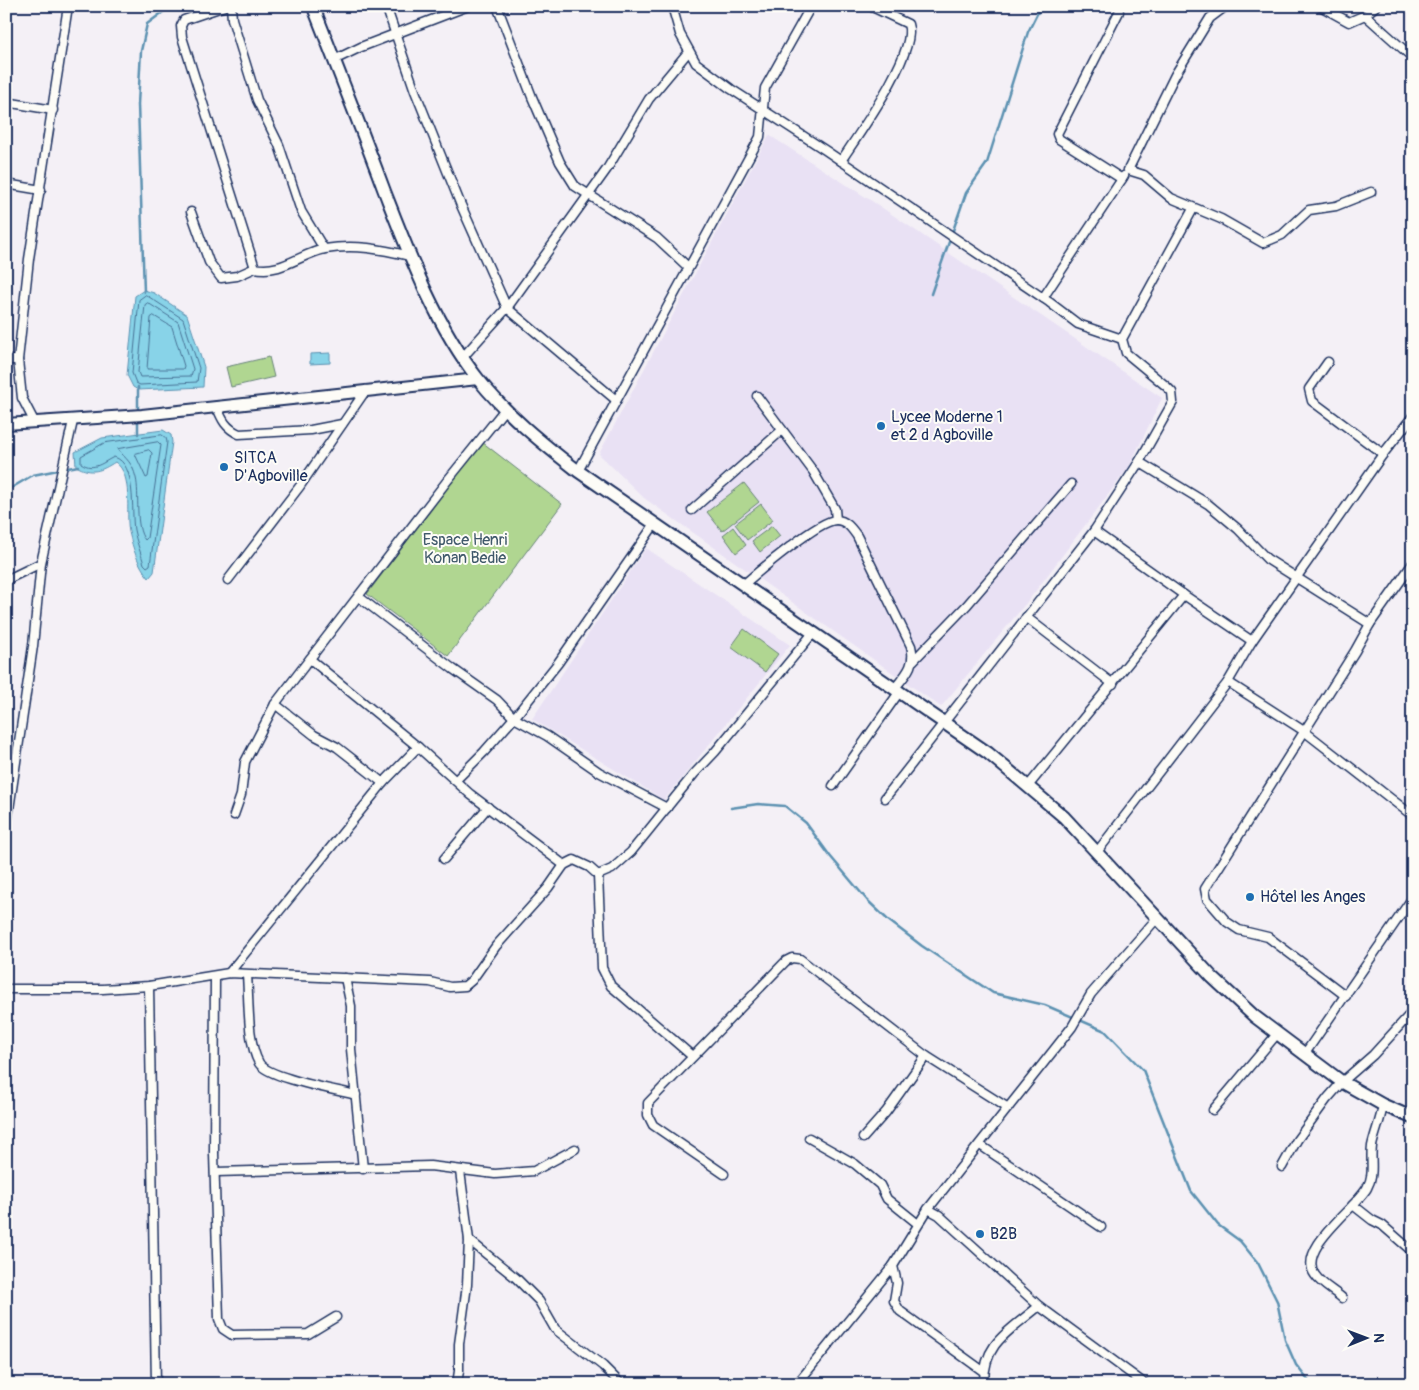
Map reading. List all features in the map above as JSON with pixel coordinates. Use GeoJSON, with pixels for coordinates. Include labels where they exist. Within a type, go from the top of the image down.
{"type":"FeatureCollection","features":[{"type":"Feature","properties":{"kind":"main road"},"geometry":{"type":"LineString","coordinates":[[313,6],[410,256],[463,358],[478,379],[505,409],[539,442],[578,471],[654,525],[944,721],[1029,785],[1064,816],[1212,977],[1254,1016],[1342,1082],[1383,1105],[1413,1118]]}},
{"type":"Feature","properties":{"kind":"street"},"geometry":{"type":"LineString","coordinates":[[35,423],[22,398],[18,360],[28,268],[68,6]]}},
{"type":"Feature","properties":{"kind":"street"},"geometry":{"type":"LineString","coordinates":[[225,6],[184,20],[181,26],[182,37],[255,268]]}},
{"type":"Feature","properties":{"kind":"street"},"geometry":{"type":"LineString","coordinates":[[231,6],[232,19],[257,100],[279,145],[301,211],[324,249]]}},
{"type":"Feature","properties":{"kind":"street"},"geometry":{"type":"LineString","coordinates":[[386,6],[415,91],[460,203],[507,308],[616,400]]}},
{"type":"Feature","properties":{"kind":"street"},"geometry":{"type":"LineString","coordinates":[[334,60],[396,33],[468,6]]}},
{"type":"Feature","properties":{"kind":"street"},"geometry":{"type":"LineString","coordinates":[[497,6],[532,97],[560,162],[575,186],[657,238],[688,267]]}},
{"type":"Feature","properties":{"kind":"street"},"geometry":{"type":"LineString","coordinates":[[672,6],[680,34],[696,62],[731,89],[841,161],[1043,298],[1078,324],[1122,339]]}},
{"type":"Feature","properties":{"kind":"street"},"geometry":{"type":"LineString","coordinates":[[578,471],[760,137],[765,88],[811,6]]}},
{"type":"Feature","properties":{"kind":"street"},"geometry":{"type":"LineString","coordinates":[[841,161],[897,71],[910,39],[908,24],[870,6]]}},
{"type":"Feature","properties":{"kind":"street"},"geometry":{"type":"LineString","coordinates":[[1043,298],[1128,170],[1175,75],[1210,18],[1226,6]]}},
{"type":"Feature","properties":{"kind":"street"},"geometry":{"type":"LineString","coordinates":[[1320,6],[1349,22],[1365,15],[1376,6]]}},
{"type":"Feature","properties":{"kind":"street"},"geometry":{"type":"LineString","coordinates":[[1119,12],[1057,134],[1059,139],[1122,179]]}},
{"type":"Feature","properties":{"kind":"street"},"geometry":{"type":"LineString","coordinates":[[1365,15],[1413,58]]}},
{"type":"Feature","properties":{"kind":"street"},"geometry":{"type":"LineString","coordinates":[[463,358],[507,308],[607,169],[649,99],[689,50]]}},
{"type":"Feature","properties":{"kind":"street"},"geometry":{"type":"LineString","coordinates":[[6,102],[53,110]]}},
{"type":"Feature","properties":{"kind":"street"},"geometry":{"type":"LineString","coordinates":[[1128,170],[1144,175],[1160,187],[1166,195],[1193,209],[1221,219],[1263,243],[1282,235],[1309,210],[1336,206],[1371,192]]}},
{"type":"Feature","properties":{"kind":"street"},"geometry":{"type":"LineString","coordinates":[[6,184],[40,190]]}},
{"type":"Feature","properties":{"kind":"street"},"geometry":{"type":"LineString","coordinates":[[885,798],[1094,531],[1139,462],[1173,398],[1166,386],[1126,353],[1122,339],[1193,209]]}},
{"type":"Feature","properties":{"kind":"street"},"geometry":{"type":"LineString","coordinates":[[191,212],[209,262],[221,278],[237,276],[255,268],[272,268],[324,249],[359,246],[410,256]]}},
{"type":"Feature","properties":{"kind":"street"},"geometry":{"type":"LineString","coordinates":[[6,360],[18,360]]}},
{"type":"Feature","properties":{"kind":"street"},"geometry":{"type":"LineString","coordinates":[[1328,362],[1309,389],[1312,401],[1383,454]]}},
{"type":"Feature","properties":{"kind":"street"},"geometry":{"type":"LineString","coordinates":[[6,424],[217,407],[478,379]]}},
{"type":"Feature","properties":{"kind":"street"},"geometry":{"type":"LineString","coordinates":[[228,580],[300,486],[366,390]]}},
{"type":"Feature","properties":{"kind":"street"},"geometry":{"type":"LineString","coordinates":[[757,396],[812,471],[835,509],[836,520]]}},
{"type":"Feature","properties":{"kind":"street"},"geometry":{"type":"LineString","coordinates":[[217,407],[222,420],[229,429],[239,434],[312,430],[342,424]]}},
{"type":"Feature","properties":{"kind":"street"},"geometry":{"type":"LineString","coordinates":[[234,815],[241,796],[245,762],[275,704],[359,597],[446,481],[505,409]]}},
{"type":"Feature","properties":{"kind":"street"},"geometry":{"type":"LineString","coordinates":[[1097,852],[1228,682],[1252,641],[1383,454],[1413,416]]}},
{"type":"Feature","properties":{"kind":"street"},"geometry":{"type":"LineString","coordinates":[[6,830],[33,646],[41,563],[73,420]]}},
{"type":"Feature","properties":{"kind":"street"},"geometry":{"type":"LineString","coordinates":[[692,510],[781,431]]}},
{"type":"Feature","properties":{"kind":"street"},"geometry":{"type":"LineString","coordinates":[[1139,462],[1208,504],[1238,528],[1267,559],[1370,624]]}},
{"type":"Feature","properties":{"kind":"street"},"geometry":{"type":"LineString","coordinates":[[833,786],[897,690],[913,661],[967,605],[1071,484]]}},
{"type":"Feature","properties":{"kind":"street"},"geometry":{"type":"LineString","coordinates":[[743,585],[784,550],[827,522],[836,520],[851,527],[856,536],[901,624],[911,646],[913,661]]}},
{"type":"Feature","properties":{"kind":"street"},"geometry":{"type":"LineString","coordinates":[[456,780],[514,718],[558,662],[654,525]]}},
{"type":"Feature","properties":{"kind":"street"},"geometry":{"type":"LineString","coordinates":[[1094,531],[1252,641]]}},
{"type":"Feature","properties":{"kind":"street"},"geometry":{"type":"LineString","coordinates":[[6,580],[41,563]]}},
{"type":"Feature","properties":{"kind":"street"},"geometry":{"type":"LineString","coordinates":[[1346,996],[1268,937],[1239,930],[1227,922],[1215,910],[1205,894],[1210,879],[1355,651],[1370,624],[1413,563]]}},
{"type":"Feature","properties":{"kind":"street"},"geometry":{"type":"LineString","coordinates":[[1029,785],[1184,595]]}},
{"type":"Feature","properties":{"kind":"street"},"geometry":{"type":"LineString","coordinates":[[359,597],[497,700],[514,718],[547,736],[599,772],[667,808]]}},
{"type":"Feature","properties":{"kind":"street"},"geometry":{"type":"LineString","coordinates":[[1026,617],[1113,684]]}},
{"type":"Feature","properties":{"kind":"street"},"geometry":{"type":"LineString","coordinates":[[598,875],[606,873],[619,864],[813,633]]}},
{"type":"Feature","properties":{"kind":"street"},"geometry":{"type":"LineString","coordinates":[[310,659],[418,747],[470,794],[564,865]]}},
{"type":"Feature","properties":{"kind":"street"},"geometry":{"type":"LineString","coordinates":[[1228,682],[1304,731],[1413,816]]}},
{"type":"Feature","properties":{"kind":"street"},"geometry":{"type":"LineString","coordinates":[[275,704],[314,735],[337,747],[383,783]]}},
{"type":"Feature","properties":{"kind":"street"},"geometry":{"type":"LineString","coordinates":[[229,973],[383,783],[418,747]]}},
{"type":"Feature","properties":{"kind":"street"},"geometry":{"type":"LineString","coordinates":[[444,859],[488,807]]}},
{"type":"Feature","properties":{"kind":"street"},"geometry":{"type":"LineString","coordinates":[[6,989],[103,989],[149,986],[229,973],[430,982],[450,987],[465,986],[472,980],[496,946],[548,888],[564,865],[574,860],[598,875],[602,968],[605,978],[611,986],[692,1056]]}},
{"type":"Feature","properties":{"kind":"street"},"geometry":{"type":"LineString","coordinates":[[1304,1055],[1413,897]]}},
{"type":"Feature","properties":{"kind":"street"},"geometry":{"type":"LineString","coordinates":[[797,1384],[893,1266],[928,1210],[1072,1028],[1092,994],[1158,917]]}},
{"type":"Feature","properties":{"kind":"street"},"geometry":{"type":"LineString","coordinates":[[724,1174],[653,1125],[648,1115],[648,1103],[786,961],[792,958],[800,959],[926,1056],[1008,1108]]}},
{"type":"Feature","properties":{"kind":"street"},"geometry":{"type":"LineString","coordinates":[[247,975],[253,1047],[259,1064],[270,1072],[300,1082],[356,1095]]}},
{"type":"Feature","properties":{"kind":"street"},"geometry":{"type":"LineString","coordinates":[[215,976],[216,1172],[219,1319],[222,1329],[232,1335],[308,1334],[336,1317]]}},
{"type":"Feature","properties":{"kind":"street"},"geometry":{"type":"LineString","coordinates":[[345,978],[351,1006],[351,1049],[363,1169]]}},
{"type":"Feature","properties":{"kind":"street"},"geometry":{"type":"LineString","coordinates":[[149,986],[156,1384]]}},
{"type":"Feature","properties":{"kind":"street"},"geometry":{"type":"LineString","coordinates":[[1282,1167],[1297,1140],[1342,1082],[1374,1055],[1413,1011]]}},
{"type":"Feature","properties":{"kind":"street"},"geometry":{"type":"LineString","coordinates":[[1213,1110],[1277,1034]]}},
{"type":"Feature","properties":{"kind":"street"},"geometry":{"type":"LineString","coordinates":[[864,1138],[886,1112],[926,1056]]}},
{"type":"Feature","properties":{"kind":"street"},"geometry":{"type":"LineString","coordinates":[[1342,1298],[1316,1276],[1311,1266],[1313,1254],[1324,1234],[1353,1206],[1372,1179],[1373,1144],[1383,1105]]}},
{"type":"Feature","properties":{"kind":"street"},"geometry":{"type":"LineString","coordinates":[[808,1138],[855,1164],[880,1185],[887,1200],[918,1224]]}},
{"type":"Feature","properties":{"kind":"street"},"geometry":{"type":"LineString","coordinates":[[980,1145],[1101,1227]]}},
{"type":"Feature","properties":{"kind":"street"},"geometry":{"type":"LineString","coordinates":[[216,1172],[430,1166],[495,1174],[534,1170],[575,1149]]}},
{"type":"Feature","properties":{"kind":"street"},"geometry":{"type":"LineString","coordinates":[[456,1384],[459,1371],[459,1344],[467,1285],[469,1240],[460,1171]]}},
{"type":"Feature","properties":{"kind":"street"},"geometry":{"type":"LineString","coordinates":[[1353,1206],[1382,1225],[1413,1252]]}},
{"type":"Feature","properties":{"kind":"street"},"geometry":{"type":"LineString","coordinates":[[928,1210],[939,1215],[951,1225],[1039,1306],[1145,1384]]}},
{"type":"Feature","properties":{"kind":"street"},"geometry":{"type":"LineString","coordinates":[[469,1240],[516,1278],[539,1301],[556,1329],[603,1366],[622,1384]]}},
{"type":"Feature","properties":{"kind":"street"},"geometry":{"type":"LineString","coordinates":[[893,1266],[897,1283],[894,1301],[900,1311],[983,1371]]}},
{"type":"Feature","properties":{"kind":"street"},"geometry":{"type":"LineString","coordinates":[[984,1384],[983,1371],[989,1350],[1039,1306]]}},
{"type":"Feature","properties":{"kind":"shaded area","name":"Lycee Moderne 1 et 2 d Agboville"},"geometry":{"type":"Polygon","coordinates":[[[769,135],[878,205],[1162,398],[1129,467],[1031,597],[941,707],[644,498],[599,454],[769,135]]]}},
{"type":"Feature","properties":{"kind":"shaded area"},"geometry":{"type":"Polygon","coordinates":[[[646,548],[790,645],[664,800],[532,719],[646,548]]]}},
{"type":"Feature","properties":{"kind":"green space"},"geometry":{"type":"Polygon","coordinates":[[[269,357],[274,377],[231,387],[226,367],[269,357]]]}},
{"type":"Feature","properties":{"kind":"green space","name":"Espace Henri Konan Bedie"},"geometry":{"type":"Polygon","coordinates":[[[482,442],[562,504],[448,656],[367,594],[482,442]]]}},
{"type":"Feature","properties":{"kind":"green space"},"geometry":{"type":"Polygon","coordinates":[[[744,483],[759,502],[722,531],[707,512],[744,483]]]}},
{"type":"Feature","properties":{"kind":"green space"},"geometry":{"type":"Polygon","coordinates":[[[761,504],[773,520],[747,540],[735,524],[761,504]]]}},
{"type":"Feature","properties":{"kind":"green space"},"geometry":{"type":"Polygon","coordinates":[[[772,526],[780,536],[760,552],[752,541],[772,526]]]}},
{"type":"Feature","properties":{"kind":"green space"},"geometry":{"type":"Polygon","coordinates":[[[733,527],[746,545],[736,553],[723,535],[733,527]]]}},
{"type":"Feature","properties":{"kind":"green space"},"geometry":{"type":"Polygon","coordinates":[[[744,629],[778,654],[765,672],[731,647],[744,629]]]}},
{"type":"Feature","properties":{"kind":"water"},"geometry":{"type":"Polygon","coordinates":[[[144,290],[154,293],[187,315],[204,367],[203,387],[138,390],[133,387],[127,375],[135,296],[144,290]]]}},
{"type":"Feature","properties":{"kind":"water"},"geometry":{"type":"Polygon","coordinates":[[[330,353],[330,363],[310,364],[310,354],[330,353]]]}},
{"type":"Feature","properties":{"kind":"water"},"geometry":{"type":"Polygon","coordinates":[[[163,430],[171,435],[172,442],[154,572],[149,578],[134,551],[129,532],[127,485],[121,468],[115,462],[96,471],[82,469],[76,466],[75,452],[102,438],[163,430]]]}},
{"type":"Feature","properties":{"kind":"waterway"},"geometry":{"type":"LineString","coordinates":[[144,292],[138,104],[141,51],[147,24],[171,6]]}},
{"type":"Feature","properties":{"kind":"waterway"},"geometry":{"type":"LineString","coordinates":[[931,294],[966,193],[987,163],[1028,32],[1041,6]]}},
{"type":"Feature","properties":{"kind":"waterway"},"geometry":{"type":"LineString","coordinates":[[138,387],[138,412]]}},
{"type":"Feature","properties":{"kind":"waterway"},"geometry":{"type":"LineString","coordinates":[[138,417],[138,434]]}},
{"type":"Feature","properties":{"kind":"waterway"},"geometry":{"type":"LineString","coordinates":[[6,491],[33,475],[78,466]]}},
{"type":"Feature","properties":{"kind":"waterway"},"geometry":{"type":"LineString","coordinates":[[731,808],[758,804],[785,806],[806,823],[830,856],[867,900],[888,920],[922,946],[993,993],[1045,1005],[1105,1031],[1143,1070],[1191,1191],[1218,1225],[1240,1241],[1258,1263],[1277,1301],[1285,1340],[1296,1365],[1311,1384]]}},
{"type":"Feature","properties":{"kind":"place","name":"Lycee Moderne 1 et 2 d Agboville"},"geometry":{"type":"Point","coordinates":[881,426]}},
{"type":"Feature","properties":{"kind":"place","name":"SITCA D'Agboville"},"geometry":{"type":"Point","coordinates":[224,467]}},
{"type":"Feature","properties":{"kind":"place","name":"Hôtel les Anges"},"geometry":{"type":"Point","coordinates":[1250,897]}},
{"type":"Feature","properties":{"kind":"place","name":"B2B"},"geometry":{"type":"Point","coordinates":[980,1234]}}]}
